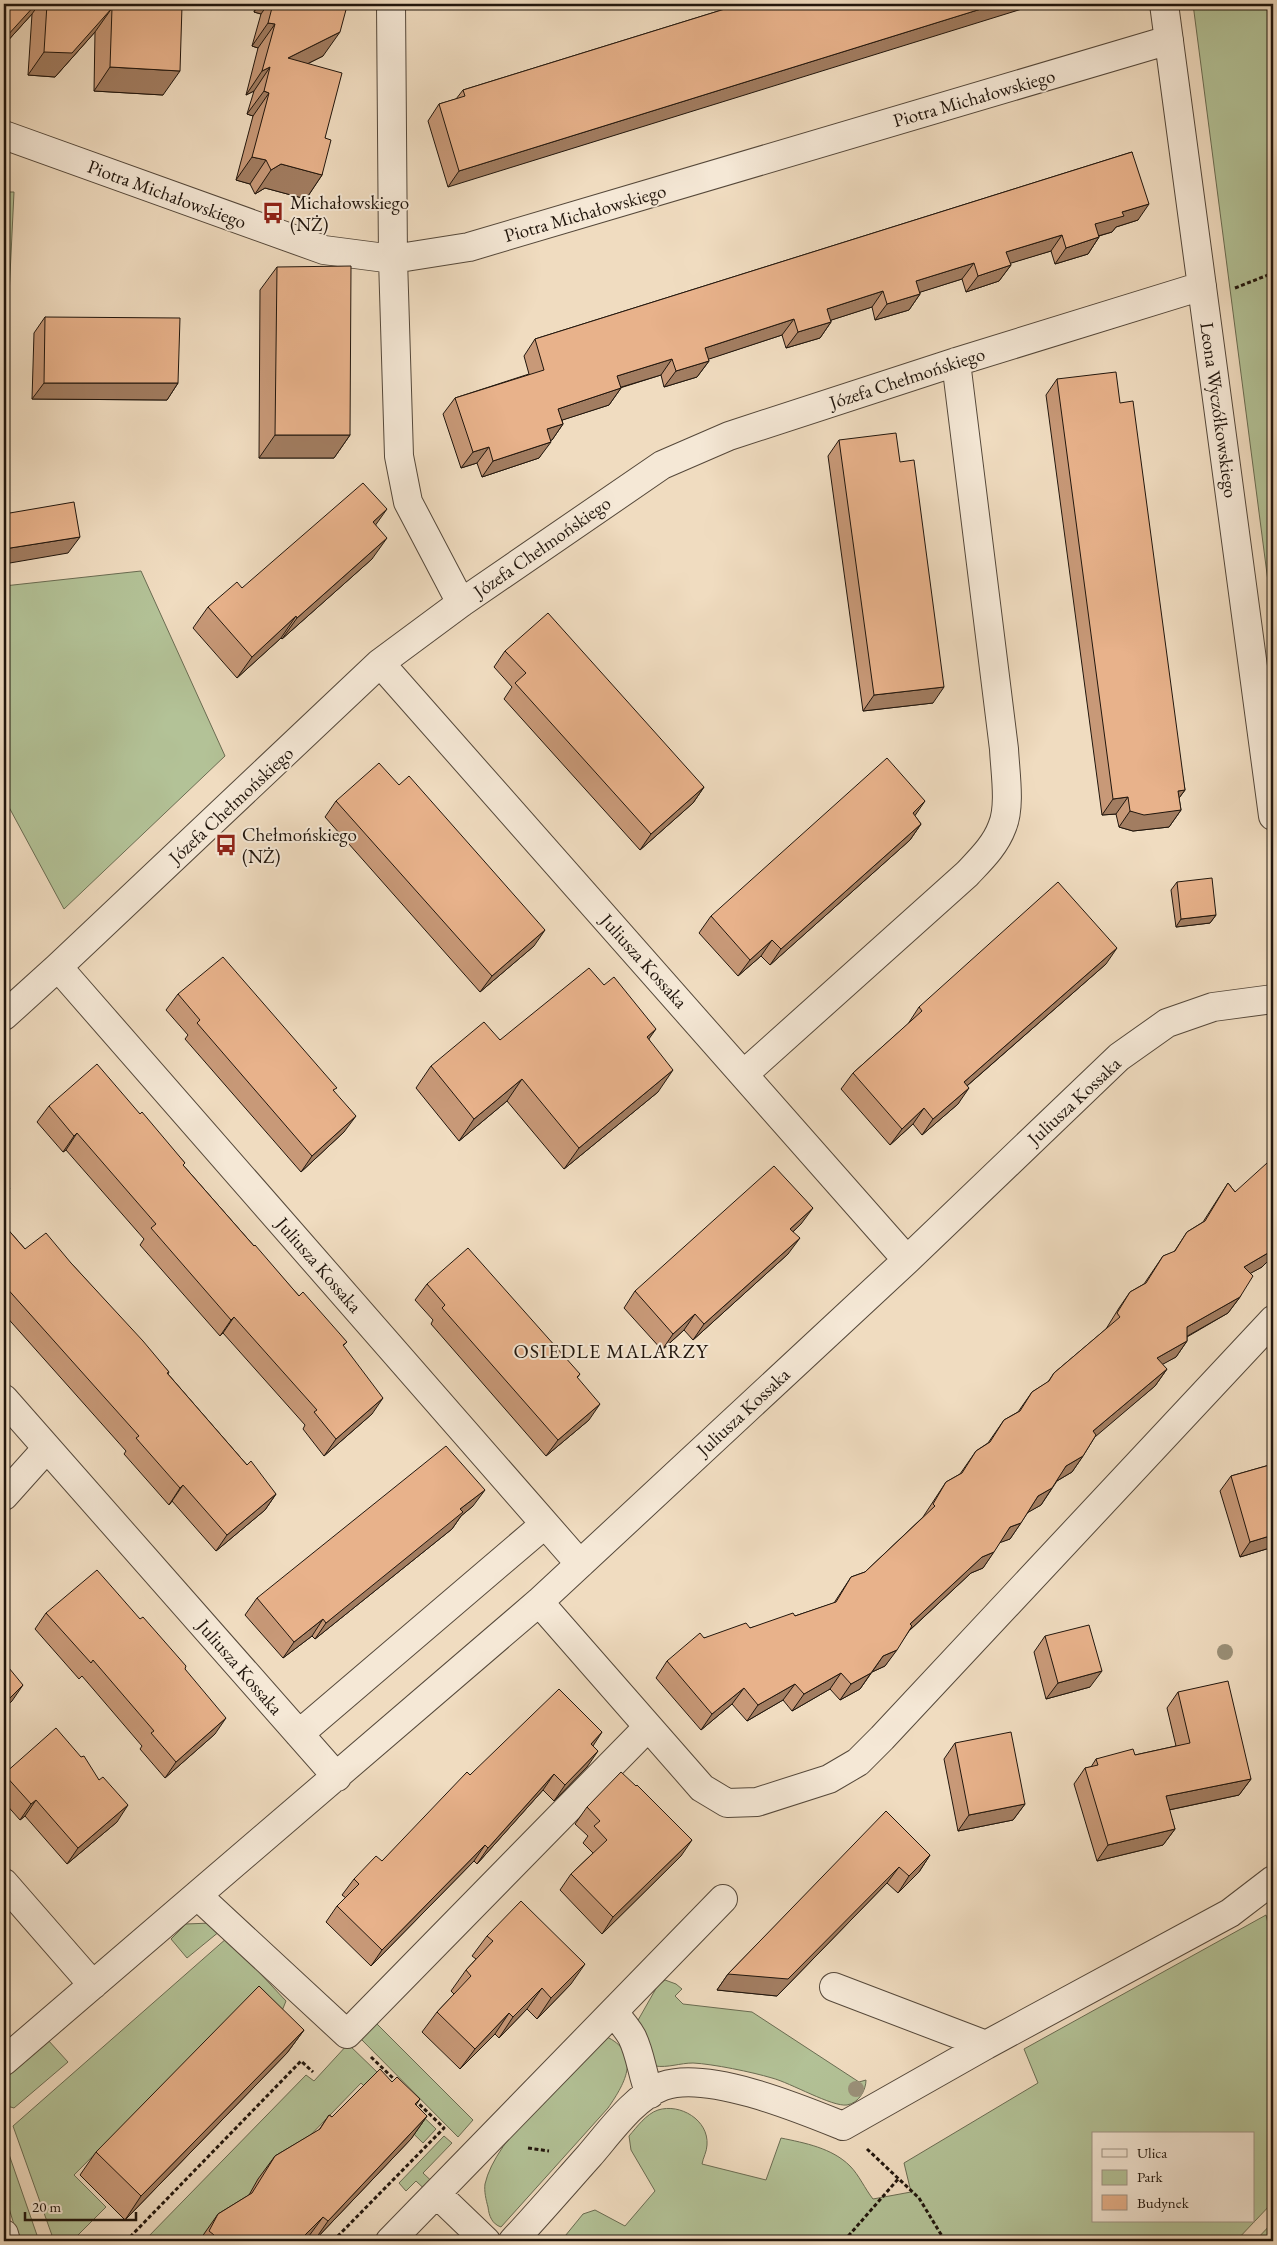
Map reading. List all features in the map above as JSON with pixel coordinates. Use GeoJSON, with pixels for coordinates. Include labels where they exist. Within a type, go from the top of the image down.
{"type":"FeatureCollection","features":[{"type":"Feature","properties":{"kind":"street"},"geometry":{"type":"LineString","coordinates":[[391,4],[393,259],[398,456],[408,502],[462,603]]}},
{"type":"Feature","properties":{"kind":"street","name":"Leona Wyczółkowskiego"},"geometry":{"type":"LineString","coordinates":[[1164,4],[1273,816]]}},
{"type":"Feature","properties":{"kind":"street","name":"Piotra Michałowskiego"},"geometry":{"type":"LineString","coordinates":[[4,135],[324,250],[393,259],[469,247],[1169,40]]}},
{"type":"Feature","properties":{"kind":"street","name":"Józefa Chełmońskiego"},"geometry":{"type":"LineString","coordinates":[[4,1016],[380,663],[462,603],[662,465],[729,436],[956,362],[1204,293]]}},
{"type":"Feature","properties":{"kind":"street"},"geometry":{"type":"LineString","coordinates":[[744,1074],[966,874],[988,852],[1003,826],[1006,800],[1004,749],[956,362]]}},
{"type":"Feature","properties":{"kind":"street","name":"Juliusza Kossaka"},"geometry":{"type":"LineString","coordinates":[[380,663],[907,1260]]}},
{"type":"Feature","properties":{"kind":"street","name":"Juliusza Kossaka"},"geometry":{"type":"LineString","coordinates":[[58,967],[580,1564]]}},
{"type":"Feature","properties":{"kind":"street","name":"Juliusza Kossaka"},"geometry":{"type":"LineString","coordinates":[[4,2060],[198,1896],[539,1602],[907,1260],[1119,1057],[1167,1023],[1213,1007],[1273,999]]}},
{"type":"Feature","properties":{"kind":"street"},"geometry":{"type":"LineString","coordinates":[[539,1602],[702,1788],[727,1803],[757,1802],[829,1779],[858,1762],[1273,1320]]}},
{"type":"Feature","properties":{"kind":"street","name":"Juliusza Kossaka"},"geometry":{"type":"LineString","coordinates":[[4,1399],[337,1777]]}},
{"type":"Feature","properties":{"kind":"street"},"geometry":{"type":"LineString","coordinates":[[4,1496],[47,1448]]}},
{"type":"Feature","properties":{"kind":"street"},"geometry":{"type":"LineString","coordinates":[[300,1734],[545,1524]]}},
{"type":"Feature","properties":{"kind":"street"},"geometry":{"type":"LineString","coordinates":[[198,1896],[347,2034],[648,1727]]}},
{"type":"Feature","properties":{"kind":"street"},"geometry":{"type":"LineString","coordinates":[[523,2238],[581,2165],[636,2103],[663,2086],[683,2082],[724,2087],[777,2100],[843,2126],[986,2045],[1230,1913],[1273,1880]]}},
{"type":"Feature","properties":{"kind":"street"},"geometry":{"type":"LineString","coordinates":[[4,1883],[93,1985]]}},
{"type":"Feature","properties":{"kind":"street"},"geometry":{"type":"LineString","coordinates":[[390,2241],[723,1899]]}},
{"type":"Feature","properties":{"kind":"street"},"geometry":{"type":"LineString","coordinates":[[834,1987],[986,2045]]}},
{"type":"Feature","properties":{"kind":"street"},"geometry":{"type":"LineString","coordinates":[[612,2012],[632,2038],[650,2094]]}},
{"type":"Feature","properties":{"kind":"street"},"geometry":{"type":"LineString","coordinates":[[436,2194],[486,2241]]}},
{"type":"Feature","properties":{"kind":"street"},"geometry":{"type":"LineString","coordinates":[[4,2234],[6,2241]]}},
{"type":"Feature","properties":{"kind":"path"},"geometry":{"type":"LineString","coordinates":[[1204,293],[1273,273]]}},
{"type":"Feature","properties":{"kind":"path"},"geometry":{"type":"LineString","coordinates":[[347,2034],[402,2088]]}},
{"type":"Feature","properties":{"kind":"path"},"geometry":{"type":"LineString","coordinates":[[135,2241],[130,2236],[301,2060],[313,2072]]}},
{"type":"Feature","properties":{"kind":"path"},"geometry":{"type":"LineString","coordinates":[[333,2241],[444,2128],[409,2094]]}},
{"type":"Feature","properties":{"kind":"path"},"geometry":{"type":"LineString","coordinates":[[843,2126],[919,2198],[945,2241]]}},
{"type":"Feature","properties":{"kind":"path"},"geometry":{"type":"LineString","coordinates":[[491,2137],[505,2146],[556,2152],[570,2157],[581,2165]]}},
{"type":"Feature","properties":{"kind":"path"},"geometry":{"type":"LineString","coordinates":[[844,2241],[899,2178]]}},
{"type":"Feature","properties":{"kind":"green space"},"geometry":{"type":"Polygon","coordinates":[[[1193,4],[1273,4],[1273,620],[1193,4]]]}},
{"type":"Feature","properties":{"kind":"green space"},"geometry":{"type":"Polygon","coordinates":[[[4,192],[14,192],[4,354],[4,192]]]}},
{"type":"Feature","properties":{"kind":"green space"},"geometry":{"type":"Polygon","coordinates":[[[141,571],[225,756],[64,909],[4,798],[4,586],[141,571]]]}},
{"type":"Feature","properties":{"kind":"green space"},"geometry":{"type":"Polygon","coordinates":[[[1266,1915],[1273,1943],[1273,2202],[1236,2241],[561,2241],[583,2214],[595,2210],[625,2226],[655,2191],[631,2150],[629,2136],[642,2121],[658,2110],[667,2108],[684,2111],[698,2121],[706,2136],[707,2145],[702,2164],[766,2180],[781,2138],[818,2147],[843,2160],[850,2166],[873,2199],[911,2192],[904,2163],[1038,2083],[1024,2049],[1266,1915]]]}},
{"type":"Feature","properties":{"kind":"green space"},"geometry":{"type":"Polygon","coordinates":[[[211,1923],[220,1931],[187,1958],[171,1939],[186,1924],[211,1923]]]}},
{"type":"Feature","properties":{"kind":"green space"},"geometry":{"type":"Polygon","coordinates":[[[227,1938],[286,2001],[273,2033],[243,2004],[74,2175],[106,2207],[72,2241],[54,2241],[13,2126],[227,1938]]]}},
{"type":"Feature","properties":{"kind":"green space"},"geometry":{"type":"Polygon","coordinates":[[[665,1980],[676,1984],[682,1989],[675,1996],[683,2004],[752,2012],[859,2082],[866,2080],[863,2092],[855,2102],[840,2105],[780,2081],[743,2071],[693,2063],[655,2066],[644,2029],[637,2022],[658,1985],[665,1980]]]}},
{"type":"Feature","properties":{"kind":"green space"},"geometry":{"type":"Polygon","coordinates":[[[375,2022],[473,2120],[458,2137],[359,2037],[375,2022]]]}},
{"type":"Feature","properties":{"kind":"green space"},"geometry":{"type":"Polygon","coordinates":[[[605,2036],[624,2051],[627,2059],[625,2078],[620,2088],[608,2108],[501,2227],[498,2226],[490,2216],[485,2184],[503,2146],[536,2106],[605,2036]]]}},
{"type":"Feature","properties":{"kind":"green space"},"geometry":{"type":"Polygon","coordinates":[[[48,2040],[68,2062],[14,2108],[7,2106],[4,2099],[4,2078],[48,2040]]]}},
{"type":"Feature","properties":{"kind":"green space"},"geometry":{"type":"Polygon","coordinates":[[[348,2044],[436,2129],[423,2143],[361,2083],[208,2241],[149,2241],[146,2239],[306,2075],[314,2081],[348,2044]]]}},
{"type":"Feature","properties":{"kind":"green space"},"geometry":{"type":"Polygon","coordinates":[[[444,2136],[452,2143],[423,2173],[440,2189],[433,2197],[416,2181],[406,2191],[399,2183],[444,2136]]]}},
{"type":"Feature","properties":{"kind":"green space"},"geometry":{"type":"Polygon","coordinates":[[[4,2140],[39,2241],[19,2241],[4,2192],[4,2140]]]}},
{"type":"Feature","properties":{"kind":"green space"},"geometry":{"type":"Polygon","coordinates":[[[1273,2222],[1273,2241],[1255,2241],[1273,2222]]]}},
{"type":"Feature","properties":{"kind":"building"},"geometry":{"type":"Polygon","coordinates":[[[4,4],[36,4],[6,37],[4,37],[4,4]]]}},
{"type":"Feature","properties":{"kind":"building"},"geometry":{"type":"Polygon","coordinates":[[[47,4],[149,4],[182,6],[180,71],[110,67],[112,8],[72,53],[44,52],[47,4]]]}},
{"type":"Feature","properties":{"kind":"building"},"geometry":{"type":"Polygon","coordinates":[[[273,4],[340,4],[347,6],[340,32],[288,58],[342,73],[325,138],[331,140],[322,175],[281,164],[271,170],[266,160],[252,157],[269,93],[264,91],[270,67],[262,71],[275,24],[268,23],[273,4]]]}},
{"type":"Feature","properties":{"kind":"building"},"geometry":{"type":"Polygon","coordinates":[[[741,4],[997,4],[459,171],[439,104],[465,96],[463,90],[741,4]]]}},
{"type":"Feature","properties":{"kind":"building"},"geometry":{"type":"Polygon","coordinates":[[[1132,152],[1149,204],[1122,212],[1124,216],[1095,224],[1099,237],[1066,248],[1062,235],[1006,252],[1011,265],[978,276],[974,263],[916,281],[920,294],[887,304],[883,291],[827,309],[831,322],[798,332],[794,319],[705,348],[709,361],[676,371],[672,359],[617,376],[621,388],[558,409],[563,424],[547,429],[551,442],[493,461],[489,447],[473,452],[455,398],[544,370],[535,339],[1132,152]]]}},
{"type":"Feature","properties":{"kind":"building"},"geometry":{"type":"Polygon","coordinates":[[[351,266],[350,435],[275,435],[277,267],[351,266]]]}},
{"type":"Feature","properties":{"kind":"building"},"geometry":{"type":"Polygon","coordinates":[[[45,317],[180,318],[178,383],[44,383],[45,317]]]}},
{"type":"Feature","properties":{"kind":"building"},"geometry":{"type":"Polygon","coordinates":[[[1116,372],[1120,403],[1133,401],[1185,790],[1178,791],[1181,810],[1144,815],[1130,811],[1128,797],[1113,799],[1057,379],[1116,372]]]}},
{"type":"Feature","properties":{"kind":"building"},"geometry":{"type":"Polygon","coordinates":[[[896,433],[900,462],[914,460],[944,687],[874,695],[839,440],[896,433]]]}},
{"type":"Feature","properties":{"kind":"building"},"geometry":{"type":"Polygon","coordinates":[[[363,483],[387,509],[373,522],[387,538],[297,618],[296,616],[252,657],[208,607],[237,582],[242,588],[363,483]]]}},
{"type":"Feature","properties":{"kind":"building"},"geometry":{"type":"Polygon","coordinates":[[[74,502],[80,537],[4,549],[4,514],[74,502]]]}},
{"type":"Feature","properties":{"kind":"building"},"geometry":{"type":"Polygon","coordinates":[[[548,613],[704,787],[651,834],[515,683],[526,673],[505,651],[548,613]]]}},
{"type":"Feature","properties":{"kind":"building"},"geometry":{"type":"Polygon","coordinates":[[[887,758],[925,801],[913,813],[921,824],[781,949],[772,940],[750,960],[711,916],[887,758]]]}},
{"type":"Feature","properties":{"kind":"building"},"geometry":{"type":"Polygon","coordinates":[[[379,763],[399,785],[409,776],[545,930],[492,976],[336,801],[379,763]]]}},
{"type":"Feature","properties":{"kind":"building"},"geometry":{"type":"Polygon","coordinates":[[[1212,878],[1216,915],[1181,919],[1177,882],[1212,878]]]}},
{"type":"Feature","properties":{"kind":"building"},"geometry":{"type":"Polygon","coordinates":[[[1058,882],[1117,948],[964,1082],[969,1088],[933,1119],[924,1108],[902,1129],[853,1073],[922,1011],[919,1007],[1058,882]]]}},
{"type":"Feature","properties":{"kind":"building"},"geometry":{"type":"Polygon","coordinates":[[[223,957],[337,1088],[333,1090],[356,1116],[312,1156],[197,1023],[200,1020],[178,994],[223,957]]]}},
{"type":"Feature","properties":{"kind":"building"},"geometry":{"type":"Polygon","coordinates":[[[589,968],[604,985],[614,977],[656,1029],[647,1037],[673,1070],[579,1148],[522,1079],[474,1119],[431,1066],[484,1022],[500,1040],[589,968]]]}},
{"type":"Feature","properties":{"kind":"building"},"geometry":{"type":"Polygon","coordinates":[[[97,1064],[140,1114],[142,1112],[185,1163],[183,1165],[254,1246],[299,1296],[303,1292],[347,1342],[343,1345],[383,1398],[336,1439],[314,1412],[317,1410],[234,1317],[231,1320],[151,1228],[156,1224],[77,1133],[74,1136],[49,1106],[97,1064]]]}},
{"type":"Feature","properties":{"kind":"building"},"geometry":{"type":"Polygon","coordinates":[[[1267,1163],[1273,1171],[1273,1250],[1244,1267],[1253,1276],[1240,1297],[1187,1327],[1187,1341],[1157,1358],[1167,1369],[1093,1431],[1096,1435],[1083,1456],[1066,1466],[1052,1488],[1038,1496],[1021,1523],[1010,1527],[994,1552],[982,1557],[910,1624],[912,1626],[897,1650],[883,1656],[871,1673],[851,1684],[841,1673],[804,1694],[795,1684],[758,1705],[744,1688],[712,1714],[667,1661],[700,1633],[704,1638],[746,1623],[750,1628],[793,1613],[795,1616],[836,1602],[851,1577],[865,1572],[935,1506],[933,1504],[946,1482],[962,1473],[976,1451],[990,1442],[1004,1420],[1020,1411],[1032,1392],[1049,1381],[1054,1373],[1120,1317],[1117,1313],[1130,1292],[1146,1283],[1163,1256],[1175,1251],[1187,1232],[1205,1221],[1228,1183],[1235,1192],[1267,1163]]]}},
{"type":"Feature","properties":{"kind":"building"},"geometry":{"type":"Polygon","coordinates":[[[774,1166],[813,1208],[790,1229],[800,1238],[704,1324],[695,1314],[673,1334],[635,1291],[774,1166]]]}},
{"type":"Feature","properties":{"kind":"building"},"geometry":{"type":"Polygon","coordinates":[[[4,1181],[10,1189],[4,1194],[4,1181]]]}},
{"type":"Feature","properties":{"kind":"building"},"geometry":{"type":"Polygon","coordinates":[[[4,1225],[25,1249],[46,1233],[143,1341],[169,1372],[167,1373],[247,1465],[251,1461],[276,1494],[227,1535],[183,1485],[180,1488],[136,1438],[139,1436],[4,1285],[4,1225]]]}},
{"type":"Feature","properties":{"kind":"building"},"geometry":{"type":"Polygon","coordinates":[[[468,1248],[580,1374],[577,1377],[600,1404],[558,1440],[442,1308],[445,1305],[427,1284],[468,1248]]]}},
{"type":"Feature","properties":{"kind":"building"},"geometry":{"type":"Polygon","coordinates":[[[446,1446],[485,1490],[460,1509],[463,1512],[326,1623],[323,1619],[294,1642],[257,1598],[446,1446]]]}},
{"type":"Feature","properties":{"kind":"building"},"geometry":{"type":"Polygon","coordinates":[[[1273,1464],[1273,1535],[1250,1542],[1231,1476],[1273,1464]]]}},
{"type":"Feature","properties":{"kind":"building"},"geometry":{"type":"Polygon","coordinates":[[[97,1570],[140,1619],[143,1617],[186,1666],[185,1669],[226,1718],[176,1762],[151,1733],[154,1731],[93,1660],[91,1663],[46,1613],[97,1570]]]}},
{"type":"Feature","properties":{"kind":"building"},"geometry":{"type":"Polygon","coordinates":[[[1089,1625],[1102,1671],[1058,1683],[1045,1636],[1089,1625]]]}},
{"type":"Feature","properties":{"kind":"building"},"geometry":{"type":"Polygon","coordinates":[[[4,1662],[23,1685],[4,1704],[4,1662]]]}},
{"type":"Feature","properties":{"kind":"building"},"geometry":{"type":"Polygon","coordinates":[[[1228,1681],[1251,1779],[1166,1796],[1175,1829],[1108,1845],[1085,1768],[1098,1765],[1096,1759],[1133,1749],[1135,1755],[1190,1743],[1178,1692],[1228,1681]]]}},
{"type":"Feature","properties":{"kind":"building"},"geometry":{"type":"Polygon","coordinates":[[[559,1689],[602,1732],[591,1744],[598,1751],[565,1785],[554,1774],[488,1848],[485,1845],[382,1950],[337,1906],[359,1884],[354,1879],[376,1856],[382,1861],[467,1772],[470,1775],[559,1689]]]}},
{"type":"Feature","properties":{"kind":"building"},"geometry":{"type":"Polygon","coordinates":[[[56,1728],[81,1757],[84,1756],[99,1780],[103,1777],[128,1805],[78,1848],[36,1800],[31,1804],[4,1774],[56,1728]]]}},
{"type":"Feature","properties":{"kind":"building"},"geometry":{"type":"Polygon","coordinates":[[[1011,1732],[1025,1804],[969,1815],[955,1743],[1011,1732]]]}},
{"type":"Feature","properties":{"kind":"building"},"geometry":{"type":"Polygon","coordinates":[[[621,1772],[637,1785],[692,1840],[613,1917],[571,1874],[607,1840],[594,1826],[600,1821],[587,1807],[621,1772]]]}},
{"type":"Feature","properties":{"kind":"building"},"geometry":{"type":"Polygon","coordinates":[[[886,1811],[930,1855],[909,1876],[899,1867],[788,1979],[728,1974],[886,1811]]]}},
{"type":"Feature","properties":{"kind":"building"},"geometry":{"type":"Polygon","coordinates":[[[521,1901],[585,1964],[551,1998],[542,1988],[513,2017],[509,2013],[475,2049],[437,2012],[471,1976],[466,1970],[493,1941],[487,1936],[521,1901]]]}},
{"type":"Feature","properties":{"kind":"building"},"geometry":{"type":"Polygon","coordinates":[[[259,1986],[304,2030],[141,2196],[96,2152],[259,1986]]]}},
{"type":"Feature","properties":{"kind":"building"},"geometry":{"type":"Polygon","coordinates":[[[380,2069],[392,2082],[397,2077],[420,2099],[415,2104],[427,2116],[328,2221],[323,2217],[299,2241],[208,2241],[214,2235],[209,2231],[218,2214],[252,2193],[275,2156],[320,2129],[329,2115],[332,2117],[380,2069]]]}},
{"type":"Feature","properties":{"kind":"place","name":"Michałowskiego (NŻ)"},"geometry":{"type":"Point","coordinates":[273,213]}},
{"type":"Feature","properties":{"kind":"place","name":"Chełmońskiego (NŻ)"},"geometry":{"type":"Point","coordinates":[226,845]}},
{"type":"Feature","properties":{"kind":"district","name":"OSIEDLE MALARZY"},"geometry":{"type":"Point","coordinates":[611,1351]}}]}
